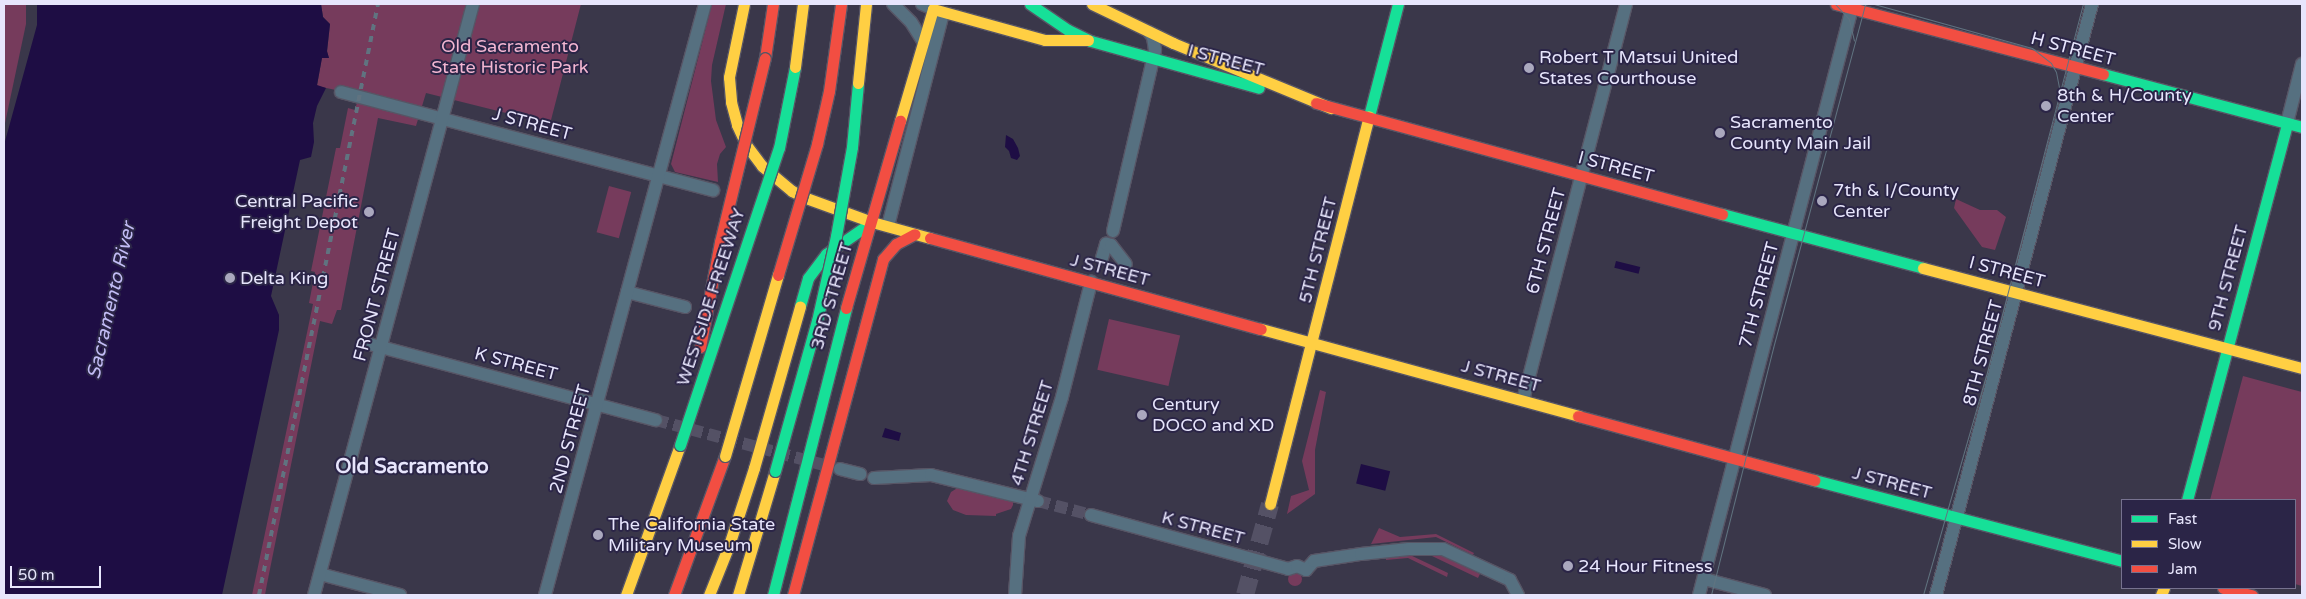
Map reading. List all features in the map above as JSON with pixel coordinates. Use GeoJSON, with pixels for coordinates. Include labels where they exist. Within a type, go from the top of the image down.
{"type":"FeatureCollection","features":[{"type":"Feature","properties":{"kind":"main road","name":"J STREET"},"geometry":{"type":"LineString","coordinates":[[744,4],[731,63],[730,91],[737,125],[753,156],[776,179],[792,191],[835,210],[915,234],[1523,400],[1735,460],[2121,561]]}},
{"type":"Feature","properties":{"kind":"main road"},"geometry":{"type":"LineString","coordinates":[[680,445],[720,242],[765,58],[773,4]]}},
{"type":"Feature","properties":{"kind":"main road","name":"WESTSIDE FREEWAY"},"geometry":{"type":"LineString","coordinates":[[626,595],[680,445],[779,148],[797,56],[803,4]]}},
{"type":"Feature","properties":{"kind":"main road"},"geometry":{"type":"LineString","coordinates":[[674,595],[725,456],[783,265],[817,144],[833,64],[841,4]]}},
{"type":"Feature","properties":{"kind":"main road"},"geometry":{"type":"LineString","coordinates":[[738,595],[817,321],[836,236],[852,147],[866,4]]}},
{"type":"Feature","properties":{"kind":"main road"},"geometry":{"type":"LineString","coordinates":[[1030,4],[1068,30],[1091,40]]}},
{"type":"Feature","properties":{"kind":"main road"},"geometry":{"type":"LineString","coordinates":[[1092,4],[1149,32],[1331,108]]}},
{"type":"Feature","properties":{"kind":"main road","name":"5TH STREET"},"geometry":{"type":"LineString","coordinates":[[1270,504],[1398,4]]}},
{"type":"Feature","properties":{"kind":"main road","name":"H STREET"},"geometry":{"type":"LineString","coordinates":[[1836,4],[1852,6],[2302,127]]}},
{"type":"Feature","properties":{"kind":"main road","name":"3RD STREET"},"geometry":{"type":"LineString","coordinates":[[773,595],[852,284],[872,222],[933,8]]}},
{"type":"Feature","properties":{"kind":"main road","name":"I STREET"},"geometry":{"type":"LineString","coordinates":[[933,8],[1044,40],[1091,40],[1153,59],[1581,176],[2302,368]]}},
{"type":"Feature","properties":{"kind":"main road","name":"9TH STREET"},"geometry":{"type":"LineString","coordinates":[[2187,499],[2287,123]]}},
{"type":"Feature","properties":{"kind":"main road"},"geometry":{"type":"LineString","coordinates":[[709,595],[729,545],[754,468],[808,278],[826,254],[872,222]]}},
{"type":"Feature","properties":{"kind":"main road"},"geometry":{"type":"LineString","coordinates":[[794,595],[883,259],[896,244],[915,234]]}},
{"type":"Feature","properties":{"kind":"main road"},"geometry":{"type":"LineString","coordinates":[[2227,589],[2252,595]]}},
{"type":"Feature","properties":{"kind":"street","name":"FRONT STREET"},"geometry":{"type":"LineString","coordinates":[[314,595],[473,4]]}},
{"type":"Feature","properties":{"kind":"street","name":"2ND STREET"},"geometry":{"type":"LineString","coordinates":[[545,595],[705,4]]}},
{"type":"Feature","properties":{"kind":"street"},"geometry":{"type":"LineString","coordinates":[[893,4],[911,22],[923,41]]}},
{"type":"Feature","properties":{"kind":"street","name":"6TH STREET"},"geometry":{"type":"LineString","coordinates":[[1523,400],[1626,4]]}},
{"type":"Feature","properties":{"kind":"street","name":"8TH STREET"},"geometry":{"type":"LineString","coordinates":[[1936,595],[2077,67],[2092,4]]}},
{"type":"Feature","properties":{"kind":"street","name":"7TH STREET"},"geometry":{"type":"LineString","coordinates":[[1699,595],[1852,6]]}},
{"type":"Feature","properties":{"kind":"street"},"geometry":{"type":"LineString","coordinates":[[888,226],[933,8]]}},
{"type":"Feature","properties":{"kind":"street"},"geometry":{"type":"LineString","coordinates":[[1113,231],[1153,59],[1155,43],[1149,32]]}},
{"type":"Feature","properties":{"kind":"street","name":"9TH STREET"},"geometry":{"type":"LineString","coordinates":[[2287,123],[2302,64]]}},
{"type":"Feature","properties":{"kind":"street","name":"J STREET"},"geometry":{"type":"LineString","coordinates":[[341,92],[713,190]]}},
{"type":"Feature","properties":{"kind":"street"},"geometry":{"type":"LineString","coordinates":[[1102,258],[1106,244],[1111,245],[1126,264]]}},
{"type":"Feature","properties":{"kind":"street","name":"4TH STREET"},"geometry":{"type":"LineString","coordinates":[[1015,595],[1019,536],[1034,500],[1091,282]]}},
{"type":"Feature","properties":{"kind":"street"},"geometry":{"type":"LineString","coordinates":[[627,292],[685,307]]}},
{"type":"Feature","properties":{"kind":"street","name":"K STREET"},"geometry":{"type":"LineString","coordinates":[[366,343],[656,420]]}},
{"type":"Feature","properties":{"kind":"street"},"geometry":{"type":"LineString","coordinates":[[840,469],[860,474]]}},
{"type":"Feature","properties":{"kind":"street"},"geometry":{"type":"LineString","coordinates":[[874,478],[931,475],[1034,500]]}},
{"type":"Feature","properties":{"kind":"street","name":"K STREET"},"geometry":{"type":"LineString","coordinates":[[1091,515],[1288,569],[1398,550],[1443,549],[1510,580],[1518,595]]}},
{"type":"Feature","properties":{"kind":"street"},"geometry":{"type":"LineString","coordinates":[[320,574],[400,595]]}},
{"type":"Feature","properties":{"kind":"street"},"geometry":{"type":"LineString","coordinates":[[1704,579],[1765,595]]}},
{"type":"Feature","properties":{"kind":"green space"},"geometry":{"type":"Polygon","coordinates":[[[4,4],[26,4],[26,24],[4,128],[4,4]]]}},
{"type":"Feature","properties":{"kind":"green space","name":"Old Sacramento State Historic Park"},"geometry":{"type":"Polygon","coordinates":[[[321,4],[581,4],[550,124],[426,93],[416,126],[378,118],[341,310],[337,310],[332,324],[320,321],[265,595],[252,595],[313,304],[309,303],[315,272],[311,271],[336,148],[340,148],[348,108],[355,110],[359,95],[317,86],[322,57],[329,58],[327,52],[330,24],[323,17],[321,4]]]}},
{"type":"Feature","properties":{"kind":"green space"},"geometry":{"type":"Polygon","coordinates":[[[712,4],[726,4],[712,65],[711,81],[716,120],[726,147],[720,154],[717,164],[718,182],[675,172],[671,164],[712,4]]]}},
{"type":"Feature","properties":{"kind":"green space"},"geometry":{"type":"Polygon","coordinates":[[[609,186],[631,192],[619,238],[597,232],[609,186]]]}},
{"type":"Feature","properties":{"kind":"green space"},"geometry":{"type":"Polygon","coordinates":[[[1956,199],[1980,210],[1997,210],[2006,217],[1995,250],[1982,247],[1954,208],[1956,199]]]}},
{"type":"Feature","properties":{"kind":"green space"},"geometry":{"type":"Polygon","coordinates":[[[1109,319],[1180,335],[1168,386],[1097,370],[1109,319]]]}},
{"type":"Feature","properties":{"kind":"green space"},"geometry":{"type":"Polygon","coordinates":[[[2243,376],[2302,392],[2302,586],[2296,584],[2296,499],[2210,499],[2243,376]]]}},
{"type":"Feature","properties":{"kind":"green space"},"geometry":{"type":"Polygon","coordinates":[[[1320,390],[1326,392],[1315,450],[1315,494],[1287,514],[1291,496],[1309,490],[1302,461],[1320,390]]]}},
{"type":"Feature","properties":{"kind":"green space"},"geometry":{"type":"Polygon","coordinates":[[[959,487],[1013,501],[1013,505],[1011,509],[996,514],[996,516],[966,515],[953,510],[947,501],[951,492],[959,487]]]}},
{"type":"Feature","properties":{"kind":"green space"},"geometry":{"type":"Polygon","coordinates":[[[1379,528],[1400,537],[1436,534],[1474,553],[1473,555],[1436,537],[1371,544],[1379,528]]]}},
{"type":"Feature","properties":{"kind":"green space"},"geometry":{"type":"Polygon","coordinates":[[[1408,554],[1448,573],[1447,577],[1408,558],[1386,560],[1386,556],[1408,554]]]}},
{"type":"Feature","properties":{"kind":"green space"},"geometry":{"type":"Polygon","coordinates":[[[1440,555],[1480,574],[1478,578],[1432,556],[1440,555]]]}},
{"type":"Feature","properties":{"kind":"green space"},"geometry":{"type":"Polygon","coordinates":[[[1292,572],[1298,572],[1302,579],[1298,586],[1292,586],[1288,582],[1288,576],[1292,572]]]}},
{"type":"Feature","properties":{"kind":"water","name":"Sacramento River"},"geometry":{"type":"Polygon","coordinates":[[[37,4],[321,4],[323,17],[330,24],[327,51],[329,58],[322,58],[317,85],[326,88],[317,106],[313,123],[314,142],[311,157],[300,160],[271,296],[279,315],[279,330],[222,595],[4,595],[4,145],[37,25],[37,4]]]}},
{"type":"Feature","properties":{"kind":"water"},"geometry":{"type":"Polygon","coordinates":[[[1006,135],[1013,139],[1018,148],[1020,156],[1017,160],[1011,158],[1009,151],[1005,147],[1006,135]]]}},
{"type":"Feature","properties":{"kind":"water"},"geometry":{"type":"Polygon","coordinates":[[[1616,261],[1640,267],[1639,274],[1614,268],[1616,261]]]}},
{"type":"Feature","properties":{"kind":"water"},"geometry":{"type":"Polygon","coordinates":[[[885,428],[901,433],[899,441],[882,437],[885,428]]]}},
{"type":"Feature","properties":{"kind":"water"},"geometry":{"type":"Polygon","coordinates":[[[1361,464],[1390,471],[1385,491],[1356,483],[1361,464]]]}},
{"type":"Feature","properties":{"kind":"tunnel"},"geometry":{"type":"LineString","coordinates":[[656,420],[835,468]]}},
{"type":"Feature","properties":{"kind":"tunnel"},"geometry":{"type":"LineString","coordinates":[[1038,501],[1091,515]]}},
{"type":"Feature","properties":{"kind":"tunnel"},"geometry":{"type":"LineString","coordinates":[[1245,595],[1270,504]]}},
{"type":"Feature","properties":{"kind":"tram line"},"geometry":{"type":"LineString","coordinates":[[1835,4],[1849,19],[1854,40]]}},
{"type":"Feature","properties":{"kind":"tram line"},"geometry":{"type":"LineString","coordinates":[[1711,595],[1773,348],[1865,4]]}},
{"type":"Feature","properties":{"kind":"tram line"},"geometry":{"type":"LineString","coordinates":[[1874,4],[2032,48],[2051,63],[2056,72],[2059,88]]}},
{"type":"Feature","properties":{"kind":"tram line"},"geometry":{"type":"LineString","coordinates":[[1923,595],[1986,376],[2083,4]]}},
{"type":"Feature","properties":{"kind":"railway"},"geometry":{"type":"LineString","coordinates":[[259,595],[378,4]]}},
{"type":"Feature","properties":{"kind":"traffic: fast"},"geometry":{"type":"LineString","coordinates":[[1030,4],[1068,30],[1091,41],[1259,88]]}},
{"type":"Feature","properties":{"kind":"traffic: fast"},"geometry":{"type":"LineString","coordinates":[[1369,116],[1398,4]]}},
{"type":"Feature","properties":{"kind":"traffic: fast"},"geometry":{"type":"LineString","coordinates":[[680,445],[779,148],[795,67]]}},
{"type":"Feature","properties":{"kind":"traffic: fast"},"geometry":{"type":"LineString","coordinates":[[2103,74],[2302,127]]}},
{"type":"Feature","properties":{"kind":"traffic: fast"},"geometry":{"type":"LineString","coordinates":[[775,471],[817,321],[836,236],[852,147],[858,83]]}},
{"type":"Feature","properties":{"kind":"traffic: fast"},"geometry":{"type":"LineString","coordinates":[[2187,499],[2287,123]]}},
{"type":"Feature","properties":{"kind":"traffic: fast"},"geometry":{"type":"LineString","coordinates":[[1722,214],[1923,268]]}},
{"type":"Feature","properties":{"kind":"traffic: fast"},"geometry":{"type":"LineString","coordinates":[[800,306],[808,278],[826,254],[872,222]]}},
{"type":"Feature","properties":{"kind":"traffic: fast"},"geometry":{"type":"LineString","coordinates":[[773,595],[846,308]]}},
{"type":"Feature","properties":{"kind":"traffic: fast"},"geometry":{"type":"LineString","coordinates":[[1814,480],[2121,561]]}},
{"type":"Feature","properties":{"kind":"traffic: slow"},"geometry":{"type":"LineString","coordinates":[[744,4],[729,77],[731,102],[737,125],[747,146],[762,166],[792,191],[806,198],[872,222],[930,238]]}},
{"type":"Feature","properties":{"kind":"traffic: slow"},"geometry":{"type":"LineString","coordinates":[[795,67],[803,4]]}},
{"type":"Feature","properties":{"kind":"traffic: slow"},"geometry":{"type":"LineString","coordinates":[[858,83],[866,4]]}},
{"type":"Feature","properties":{"kind":"traffic: slow"},"geometry":{"type":"LineString","coordinates":[[1092,4],[1173,43],[1331,108]]}},
{"type":"Feature","properties":{"kind":"traffic: slow"},"geometry":{"type":"LineString","coordinates":[[900,121],[933,9],[1045,40],[1088,40]]}},
{"type":"Feature","properties":{"kind":"traffic: slow"},"geometry":{"type":"LineString","coordinates":[[1270,504],[1369,116]]}},
{"type":"Feature","properties":{"kind":"traffic: slow"},"geometry":{"type":"LineString","coordinates":[[1923,268],[2302,368]]}},
{"type":"Feature","properties":{"kind":"traffic: slow"},"geometry":{"type":"LineString","coordinates":[[725,456],[778,275]]}},
{"type":"Feature","properties":{"kind":"traffic: slow"},"geometry":{"type":"LineString","coordinates":[[709,595],[729,545],[754,468],[800,306]]}},
{"type":"Feature","properties":{"kind":"traffic: slow"},"geometry":{"type":"LineString","coordinates":[[1261,329],[1578,416]]}},
{"type":"Feature","properties":{"kind":"traffic: slow"},"geometry":{"type":"LineString","coordinates":[[626,595],[680,445]]}},
{"type":"Feature","properties":{"kind":"traffic: slow"},"geometry":{"type":"LineString","coordinates":[[738,595],[775,471]]}},
{"type":"Feature","properties":{"kind":"traffic: slow"},"geometry":{"type":"LineString","coordinates":[[2161,595],[2164,589]]}},
{"type":"Feature","properties":{"kind":"traffic: jam"},"geometry":{"type":"LineString","coordinates":[[765,58],[773,4]]}},
{"type":"Feature","properties":{"kind":"traffic: jam"},"geometry":{"type":"LineString","coordinates":[[778,275],[817,144],[829,91],[841,4]]}},
{"type":"Feature","properties":{"kind":"traffic: jam"},"geometry":{"type":"LineString","coordinates":[[1836,4],[2103,74]]}},
{"type":"Feature","properties":{"kind":"traffic: jam"},"geometry":{"type":"LineString","coordinates":[[700,347],[720,242],[765,58]]}},
{"type":"Feature","properties":{"kind":"traffic: jam"},"geometry":{"type":"LineString","coordinates":[[1316,103],[1722,214]]}},
{"type":"Feature","properties":{"kind":"traffic: jam"},"geometry":{"type":"LineString","coordinates":[[846,308],[900,121]]}},
{"type":"Feature","properties":{"kind":"traffic: jam"},"geometry":{"type":"LineString","coordinates":[[793,595],[883,259],[896,244],[915,234]]}},
{"type":"Feature","properties":{"kind":"traffic: jam"},"geometry":{"type":"LineString","coordinates":[[930,238],[1261,329]]}},
{"type":"Feature","properties":{"kind":"traffic: jam"},"geometry":{"type":"LineString","coordinates":[[1578,416],[1814,480]]}},
{"type":"Feature","properties":{"kind":"traffic: jam"},"geometry":{"type":"LineString","coordinates":[[674,595],[725,456]]}},
{"type":"Feature","properties":{"kind":"traffic: jam"},"geometry":{"type":"LineString","coordinates":[[2227,589],[2252,595]]}},
{"type":"Feature","properties":{"kind":"place","name":"Robert T Matsui United States Courthouse"},"geometry":{"type":"Point","coordinates":[1529,68]}},
{"type":"Feature","properties":{"kind":"place","name":"8th & H/County Center"},"geometry":{"type":"Point","coordinates":[2046,106]}},
{"type":"Feature","properties":{"kind":"place","name":"Sacramento County Main Jail"},"geometry":{"type":"Point","coordinates":[1720,133]}},
{"type":"Feature","properties":{"kind":"place","name":"7th & I/County Center"},"geometry":{"type":"Point","coordinates":[1822,201]}},
{"type":"Feature","properties":{"kind":"place","name":"Central Pacific Freight Depot"},"geometry":{"type":"Point","coordinates":[369,212]}},
{"type":"Feature","properties":{"kind":"place","name":"Delta King"},"geometry":{"type":"Point","coordinates":[230,278]}},
{"type":"Feature","properties":{"kind":"place","name":"Century DOCO and XD"},"geometry":{"type":"Point","coordinates":[1142,415]}},
{"type":"Feature","properties":{"kind":"place","name":"The California State Military Museum"},"geometry":{"type":"Point","coordinates":[598,535]}},
{"type":"Feature","properties":{"kind":"place","name":"24 Hour Fitness"},"geometry":{"type":"Point","coordinates":[1568,566]}},
{"type":"Feature","properties":{"kind":"district","name":"Old Sacramento"},"geometry":{"type":"Point","coordinates":[412,467]}}]}
